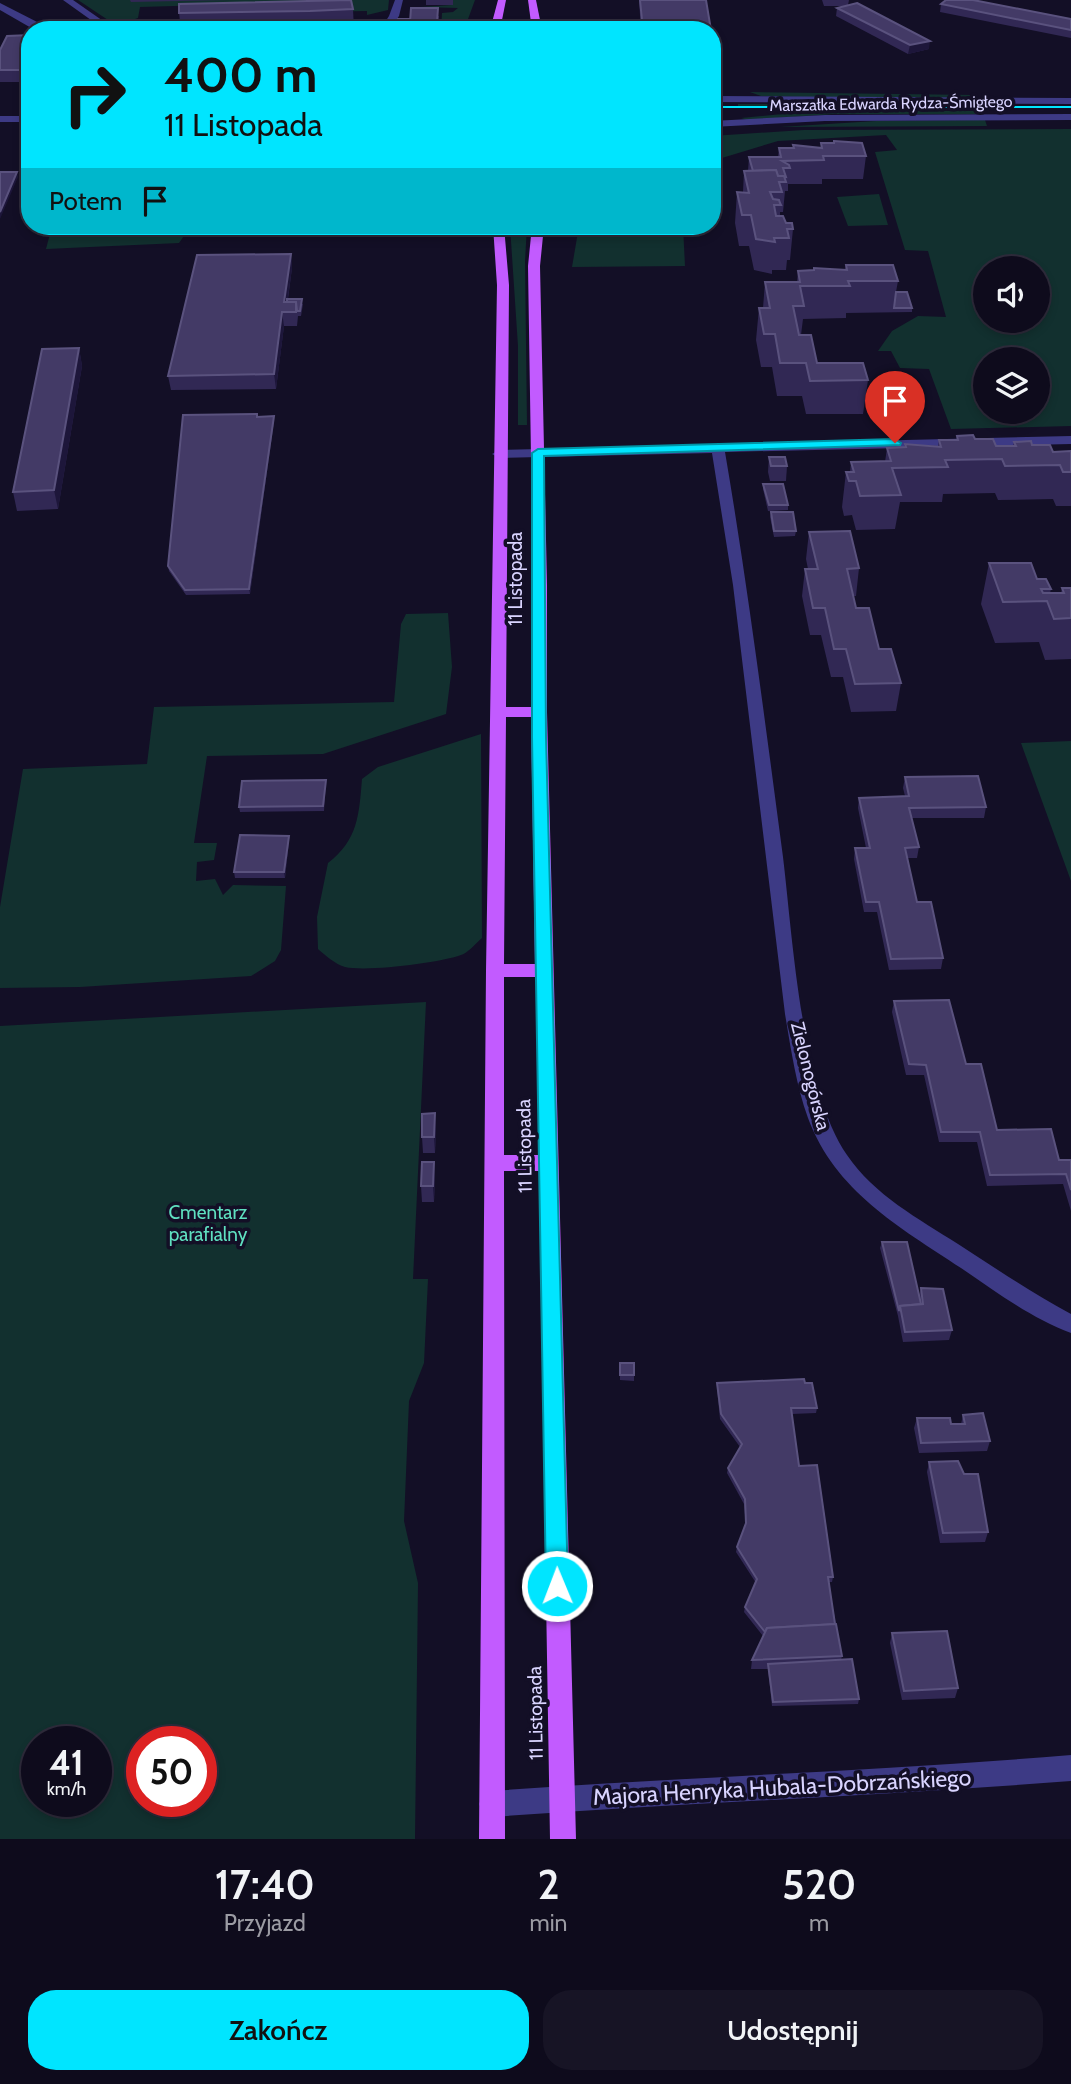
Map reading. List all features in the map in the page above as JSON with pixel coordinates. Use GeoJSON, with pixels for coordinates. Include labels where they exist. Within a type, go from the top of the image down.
{"type":"FeatureCollection","features":[{"type":"Feature","properties":{"kind":"main road"},"geometry":{"type":"LineString","coordinates":[[497,21],[502,0]]}},
{"type":"Feature","properties":{"kind":"main road"},"geometry":{"type":"LineString","coordinates":[[532,0],[536,21]]}},
{"type":"Feature","properties":{"kind":"main road","name":"11 Listopada"},"geometry":{"type":"LineString","coordinates":[[492,1839],[495,971],[503,285],[499,235]]}},
{"type":"Feature","properties":{"kind":"main road","name":"11 Listopada"},"geometry":{"type":"LineString","coordinates":[[537,235],[534,266],[539,712],[563,1839]]}},
{"type":"Feature","properties":{"kind":"main road"},"geometry":{"type":"LineString","coordinates":[[499,712],[539,712]]}},
{"type":"Feature","properties":{"kind":"main road"},"geometry":{"type":"LineString","coordinates":[[495,971],[544,970]]}},
{"type":"Feature","properties":{"kind":"main road"},"geometry":{"type":"LineString","coordinates":[[495,1163],[549,1163]]}},
{"type":"Feature","properties":{"kind":"street"},"geometry":{"type":"LineString","coordinates":[[67,0],[98,21]]}},
{"type":"Feature","properties":{"kind":"street"},"geometry":{"type":"LineString","coordinates":[[390,21],[399,0]]}},
{"type":"Feature","properties":{"kind":"street"},"geometry":{"type":"LineString","coordinates":[[0,6],[26,21]]}},
{"type":"Feature","properties":{"kind":"street","name":"Marszałka Edwarda Rydza-Śmigłego"},"geometry":{"type":"LineString","coordinates":[[721,99],[1071,101]]}},
{"type":"Feature","properties":{"kind":"street","name":"Marszałka Edwarda Rydza-Śmigłego"},"geometry":{"type":"LineString","coordinates":[[721,124],[839,118],[1071,117]]}},
{"type":"Feature","properties":{"kind":"street"},"geometry":{"type":"LineString","coordinates":[[0,119],[21,119]]}},
{"type":"Feature","properties":{"kind":"street"},"geometry":{"type":"LineString","coordinates":[[499,454],[1071,440]]}},
{"type":"Feature","properties":{"kind":"street","name":"Zielonogórska"},"geometry":{"type":"LineString","coordinates":[[718,449],[740,585],[794,1014],[804,1067],[819,1122],[832,1149],[852,1177],[884,1205],[997,1281],[1071,1324]]}},
{"type":"Feature","properties":{"kind":"street","name":"Majora Henryka Hubala-Dobrzańskiego"},"geometry":{"type":"LineString","coordinates":[[492,1804],[657,1792],[896,1782],[1071,1768]]}},
{"type":"Feature","properties":{"kind":"green space"},"geometry":{"type":"Polygon","coordinates":[[[78,0],[389,0],[388,10],[367,15],[367,11],[191,14],[209,5],[140,7],[138,18],[110,21],[78,0]]]}},
{"type":"Feature","properties":{"kind":"green space"},"geometry":{"type":"Polygon","coordinates":[[[453,0],[475,0],[467,21],[442,21],[442,13],[453,12],[458,8],[420,7],[452,5],[453,0]]]}},
{"type":"Feature","properties":{"kind":"green space"},"geometry":{"type":"Polygon","coordinates":[[[750,92],[975,95],[976,98],[761,96],[750,92]]]}},
{"type":"Feature","properties":{"kind":"green space"},"geometry":{"type":"Polygon","coordinates":[[[978,104],[979,107],[738,106],[978,104]]]}},
{"type":"Feature","properties":{"kind":"green space"},"geometry":{"type":"Polygon","coordinates":[[[815,111],[980,111],[981,114],[833,114],[748,120],[741,118],[815,111]]]}},
{"type":"Feature","properties":{"kind":"green space"},"geometry":{"type":"Polygon","coordinates":[[[985,120],[987,126],[780,127],[876,121],[985,120]]]}},
{"type":"Feature","properties":{"kind":"green space"},"geometry":{"type":"Polygon","coordinates":[[[1071,129],[1071,426],[951,429],[929,369],[900,368],[891,351],[878,351],[892,331],[918,316],[946,317],[928,251],[905,250],[875,152],[897,150],[886,135],[778,141],[721,158],[721,135],[804,130],[1071,129]]]}},
{"type":"Feature","properties":{"kind":"green space"},"geometry":{"type":"Polygon","coordinates":[[[879,194],[888,225],[848,226],[837,197],[879,194]]]}},
{"type":"Feature","properties":{"kind":"green space"},"geometry":{"type":"Polygon","coordinates":[[[50,235],[185,235],[179,243],[46,249],[50,235]]]}},
{"type":"Feature","properties":{"kind":"green space"},"geometry":{"type":"Polygon","coordinates":[[[511,235],[526,235],[527,425],[518,425],[518,346],[511,235]]]}},
{"type":"Feature","properties":{"kind":"green space"},"geometry":{"type":"Polygon","coordinates":[[[577,235],[683,235],[685,266],[572,267],[577,235]]]}},
{"type":"Feature","properties":{"kind":"green space"},"geometry":{"type":"Polygon","coordinates":[[[448,613],[452,667],[446,714],[323,754],[207,756],[194,843],[217,843],[214,860],[197,862],[196,881],[215,879],[223,895],[233,885],[286,886],[281,950],[275,961],[251,976],[80,987],[0,988],[0,907],[23,769],[147,764],[154,707],[394,702],[401,624],[406,614],[448,613]]]}},
{"type":"Feature","properties":{"kind":"green space"},"geometry":{"type":"Polygon","coordinates":[[[481,734],[482,938],[464,954],[420,964],[355,968],[334,962],[318,949],[317,917],[328,863],[346,845],[355,826],[362,779],[378,767],[481,734]]]}},
{"type":"Feature","properties":{"kind":"green space"},"geometry":{"type":"Polygon","coordinates":[[[1071,741],[1071,881],[1021,743],[1071,741]]]}},
{"type":"Feature","properties":{"kind":"green space","name":"Cmentarz parafialny"},"geometry":{"type":"Polygon","coordinates":[[[426,1002],[413,1279],[428,1279],[424,1363],[409,1401],[404,1521],[418,1583],[415,1839],[0,1839],[0,1026],[426,1002]]]}},
{"type":"Feature","properties":{"kind":"building"},"geometry":{"type":"Polygon","coordinates":[[[351,0],[353,9],[179,13],[179,4],[351,0]]]}},
{"type":"Feature","properties":{"kind":"building"},"geometry":{"type":"Polygon","coordinates":[[[640,0],[706,0],[710,21],[642,21],[640,0]]]}},
{"type":"Feature","properties":{"kind":"building"},"geometry":{"type":"Polygon","coordinates":[[[946,0],[973,0],[1071,19],[1071,30],[941,4],[946,0]]]}},
{"type":"Feature","properties":{"kind":"building"},"geometry":{"type":"Polygon","coordinates":[[[857,3],[930,41],[910,45],[837,8],[857,3]]]}},
{"type":"Feature","properties":{"kind":"building"},"geometry":{"type":"Polygon","coordinates":[[[411,8],[438,8],[437,21],[410,21],[411,8]]]}},
{"type":"Feature","properties":{"kind":"building"},"geometry":{"type":"Polygon","coordinates":[[[21,35],[21,70],[0,70],[0,50],[7,36],[21,35]]]}},
{"type":"Feature","properties":{"kind":"building"},"geometry":{"type":"Polygon","coordinates":[[[821,143],[862,143],[866,156],[823,156],[824,160],[782,161],[790,168],[783,168],[786,177],[778,176],[776,170],[753,171],[749,157],[781,157],[779,148],[794,148],[793,145],[822,148],[821,143]]]}},
{"type":"Feature","properties":{"kind":"building"},"geometry":{"type":"Polygon","coordinates":[[[776,170],[778,176],[784,176],[786,182],[779,182],[782,192],[770,192],[773,199],[779,200],[781,205],[774,205],[776,216],[783,216],[786,223],[792,223],[793,229],[787,229],[789,238],[774,238],[775,242],[756,239],[751,215],[742,215],[737,192],[749,193],[744,171],[776,170]]]}},
{"type":"Feature","properties":{"kind":"building"},"geometry":{"type":"Polygon","coordinates":[[[0,172],[17,172],[0,212],[0,172]]]}},
{"type":"Feature","properties":{"kind":"building"},"geometry":{"type":"Polygon","coordinates":[[[291,254],[284,302],[296,302],[296,312],[282,312],[274,374],[168,376],[197,255],[291,254]]]}},
{"type":"Feature","properties":{"kind":"building"},"geometry":{"type":"Polygon","coordinates":[[[846,265],[893,265],[898,281],[848,281],[850,286],[800,286],[804,306],[793,306],[799,335],[811,335],[817,363],[863,363],[868,380],[810,381],[806,363],[780,363],[775,334],[764,334],[759,308],[770,308],[765,282],[800,282],[798,271],[814,268],[847,270],[846,265]]]}},
{"type":"Feature","properties":{"kind":"building"},"geometry":{"type":"Polygon","coordinates":[[[896,292],[907,292],[912,308],[894,308],[896,292]]]}},
{"type":"Feature","properties":{"kind":"building"},"geometry":{"type":"Polygon","coordinates":[[[287,299],[302,299],[300,311],[297,311],[296,302],[287,302],[287,299]]]}},
{"type":"Feature","properties":{"kind":"building"},"geometry":{"type":"Polygon","coordinates":[[[79,348],[54,490],[13,492],[42,349],[79,348]]]}},
{"type":"Feature","properties":{"kind":"building"},"geometry":{"type":"Polygon","coordinates":[[[257,414],[257,417],[274,416],[249,589],[185,590],[168,566],[183,415],[257,414]]]}},
{"type":"Feature","properties":{"kind":"building"},"geometry":{"type":"Polygon","coordinates":[[[973,435],[975,439],[993,439],[996,446],[1016,446],[1014,442],[1031,441],[1032,445],[1050,445],[1053,452],[1071,451],[1071,472],[1063,472],[1060,465],[1005,466],[1002,459],[945,460],[948,467],[892,468],[901,495],[860,496],[856,481],[849,481],[846,472],[854,472],[851,462],[891,461],[887,448],[906,447],[905,444],[941,447],[939,440],[958,440],[957,436],[973,435]]]}},
{"type":"Feature","properties":{"kind":"building"},"geometry":{"type":"Polygon","coordinates":[[[769,457],[785,457],[787,466],[771,466],[769,457]]]}},
{"type":"Feature","properties":{"kind":"building"},"geometry":{"type":"Polygon","coordinates":[[[763,484],[783,484],[788,505],[769,505],[763,484]]]}},
{"type":"Feature","properties":{"kind":"building"},"geometry":{"type":"Polygon","coordinates":[[[771,512],[793,512],[796,531],[774,531],[771,512]]]}},
{"type":"Feature","properties":{"kind":"building"},"geometry":{"type":"Polygon","coordinates":[[[850,531],[859,568],[847,569],[856,608],[869,608],[879,649],[891,649],[901,683],[855,684],[846,649],[834,649],[825,608],[813,608],[805,569],[818,569],[809,532],[850,531]]]}},
{"type":"Feature","properties":{"kind":"building"},"geometry":{"type":"Polygon","coordinates":[[[989,563],[1031,563],[1037,579],[1046,579],[1051,589],[1041,589],[1043,593],[1064,593],[1062,588],[1071,588],[1071,618],[1054,619],[1047,601],[1003,602],[989,563]]]}},
{"type":"Feature","properties":{"kind":"building"},"geometry":{"type":"Polygon","coordinates":[[[978,776],[986,807],[909,808],[919,847],[905,848],[917,902],[931,902],[943,958],[891,959],[879,902],[866,902],[855,848],[870,848],[859,798],[909,796],[905,777],[978,776]]]}},
{"type":"Feature","properties":{"kind":"building"},"geometry":{"type":"Polygon","coordinates":[[[326,780],[323,806],[239,807],[242,781],[326,780]]]}},
{"type":"Feature","properties":{"kind":"building"},"geometry":{"type":"Polygon","coordinates":[[[240,835],[289,836],[284,872],[234,872],[240,835]]]}},
{"type":"Feature","properties":{"kind":"building"},"geometry":{"type":"Polygon","coordinates":[[[949,1000],[966,1064],[981,1064],[997,1130],[1051,1129],[1059,1160],[1071,1160],[1071,1190],[1066,1174],[990,1175],[980,1132],[941,1132],[926,1065],[909,1064],[894,1001],[949,1000]]]}},
{"type":"Feature","properties":{"kind":"building"},"geometry":{"type":"Polygon","coordinates":[[[435,1113],[434,1137],[422,1137],[422,1114],[435,1113]]]}},
{"type":"Feature","properties":{"kind":"building"},"geometry":{"type":"Polygon","coordinates":[[[422,1162],[434,1162],[433,1186],[421,1186],[422,1162]]]}},
{"type":"Feature","properties":{"kind":"building"},"geometry":{"type":"Polygon","coordinates":[[[882,1242],[907,1242],[921,1304],[900,1306],[899,1311],[882,1242]]]}},
{"type":"Feature","properties":{"kind":"building"},"geometry":{"type":"Polygon","coordinates":[[[921,1288],[943,1289],[952,1330],[905,1332],[900,1306],[923,1304],[921,1288]]]}},
{"type":"Feature","properties":{"kind":"building"},"geometry":{"type":"Polygon","coordinates":[[[620,1363],[634,1363],[634,1375],[620,1375],[620,1363]]]}},
{"type":"Feature","properties":{"kind":"building"},"geometry":{"type":"Polygon","coordinates":[[[804,1379],[805,1383],[812,1383],[817,1408],[791,1408],[799,1466],[817,1465],[833,1577],[828,1577],[835,1624],[767,1628],[765,1632],[745,1607],[757,1579],[737,1547],[746,1523],[745,1499],[728,1468],[742,1444],[721,1414],[717,1383],[804,1379]]]}},
{"type":"Feature","properties":{"kind":"building"},"geometry":{"type":"Polygon","coordinates":[[[983,1413],[990,1441],[921,1443],[917,1418],[950,1418],[951,1424],[965,1424],[963,1415],[983,1413]]]}},
{"type":"Feature","properties":{"kind":"building"},"geometry":{"type":"Polygon","coordinates":[[[958,1461],[964,1474],[978,1474],[988,1532],[943,1533],[929,1462],[958,1461]]]}},
{"type":"Feature","properties":{"kind":"building"},"geometry":{"type":"Polygon","coordinates":[[[836,1624],[842,1656],[752,1660],[767,1628],[836,1624]]]}},
{"type":"Feature","properties":{"kind":"building"},"geometry":{"type":"Polygon","coordinates":[[[947,1631],[958,1688],[904,1691],[892,1633],[947,1631]]]}},
{"type":"Feature","properties":{"kind":"building"},"geometry":{"type":"Polygon","coordinates":[[[852,1659],[859,1699],[773,1702],[768,1664],[852,1659]]]}},
{"type":"Feature","properties":{"kind":"tram line"},"geometry":{"type":"LineString","coordinates":[[721,107],[1071,107]]}},
{"type":"Feature","properties":{"kind":"route"},"geometry":{"type":"LineString","coordinates":[[557,1586],[541,861],[538,453],[895,443]]}}]}
